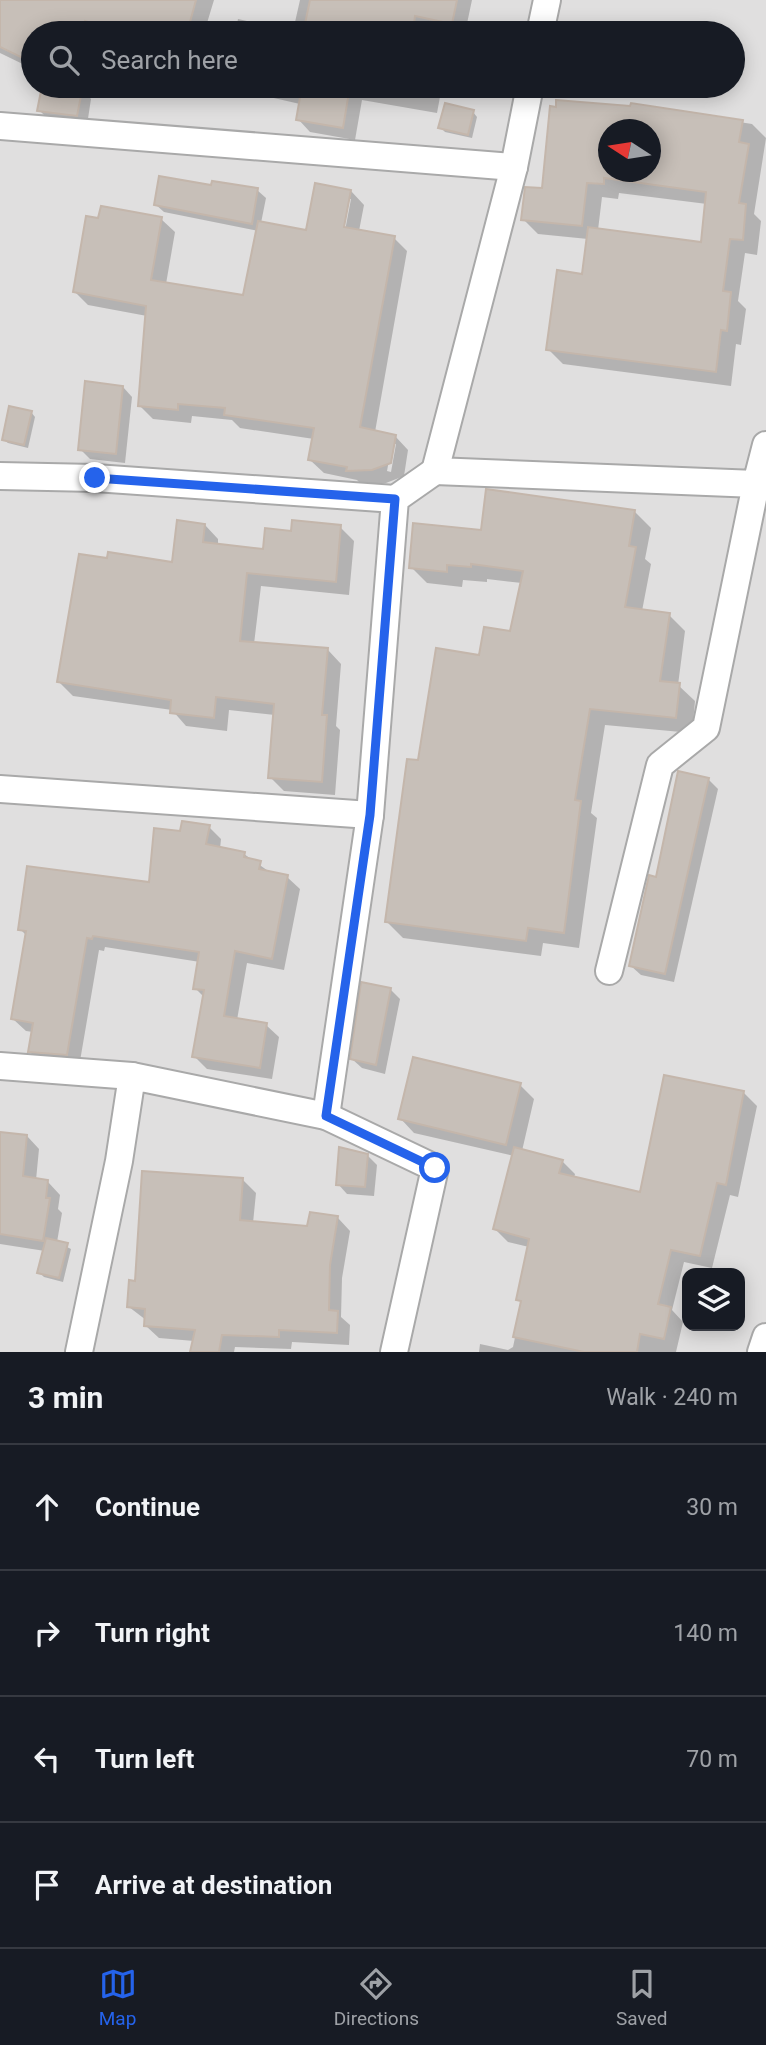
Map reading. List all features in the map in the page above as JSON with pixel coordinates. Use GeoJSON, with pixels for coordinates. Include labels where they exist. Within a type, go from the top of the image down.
{"type":"FeatureCollection","features":[{"type":"Feature","properties":{"kind":"street"},"geometry":{"type":"LineString","coordinates":[[543,21],[547,0]]}},
{"type":"Feature","properties":{"kind":"street"},"geometry":{"type":"LineString","coordinates":[[436,471],[514,167],[528,98]]}},
{"type":"Feature","properties":{"kind":"street"},"geometry":{"type":"LineString","coordinates":[[0,126],[514,167]]}},
{"type":"Feature","properties":{"kind":"street"},"geometry":{"type":"LineString","coordinates":[[609,971],[660,765],[706,728],[761,485],[766,445]]}},
{"type":"Feature","properties":{"kind":"street"},"geometry":{"type":"LineString","coordinates":[[0,476],[95,478],[395,499],[436,471],[761,485]]}},
{"type":"Feature","properties":{"kind":"street"},"geometry":{"type":"LineString","coordinates":[[326,1116],[370,815],[395,499]]}},
{"type":"Feature","properties":{"kind":"street"},"geometry":{"type":"LineString","coordinates":[[0,789],[370,815]]}},
{"type":"Feature","properties":{"kind":"street"},"geometry":{"type":"LineString","coordinates":[[0,1066],[132,1076],[326,1116],[435,1168],[394,1352]]}},
{"type":"Feature","properties":{"kind":"street"},"geometry":{"type":"LineString","coordinates":[[79,1352],[119,1161],[132,1076]]}},
{"type":"Feature","properties":{"kind":"street"},"geometry":{"type":"LineString","coordinates":[[761,1352],[766,1337]]}},
{"type":"Feature","properties":{"kind":"shaded area"},"geometry":{"type":"Polygon","coordinates":[[[0,0],[766,0],[766,1352],[0,1352],[0,0]]]}},
{"type":"Feature","properties":{"kind":"building"},"geometry":{"type":"Polygon","coordinates":[[[0,0],[196,0],[190,21],[21,21],[21,57],[0,47],[0,0]]]}},
{"type":"Feature","properties":{"kind":"building"},"geometry":{"type":"Polygon","coordinates":[[[310,0],[457,0],[453,21],[415,16],[414,21],[306,21],[310,0]]]}},
{"type":"Feature","properties":{"kind":"building"},"geometry":{"type":"Polygon","coordinates":[[[40,98],[81,98],[77,116],[37,111],[40,98]]]}},
{"type":"Feature","properties":{"kind":"building"},"geometry":{"type":"Polygon","coordinates":[[[300,98],[348,98],[343,128],[296,120],[300,98]]]}},
{"type":"Feature","properties":{"kind":"building"},"geometry":{"type":"Polygon","coordinates":[[[556,100],[630,106],[631,103],[743,120],[739,142],[749,144],[739,203],[746,204],[743,240],[730,239],[723,291],[731,292],[727,331],[721,330],[716,372],[546,350],[557,270],[582,274],[588,227],[701,242],[706,192],[633,182],[661,182],[661,119],[598,119],[598,182],[604,184],[587,183],[582,226],[521,220],[525,187],[542,188],[550,106],[556,107],[556,100]]]}},
{"type":"Feature","properties":{"kind":"building"},"geometry":{"type":"Polygon","coordinates":[[[445,103],[474,110],[468,135],[438,128],[445,103]]]}},
{"type":"Feature","properties":{"kind":"building"},"geometry":{"type":"Polygon","coordinates":[[[159,176],[211,185],[212,181],[258,188],[252,224],[154,205],[159,176]]]}},
{"type":"Feature","properties":{"kind":"building"},"geometry":{"type":"Polygon","coordinates":[[[315,183],[351,190],[344,227],[395,236],[360,427],[396,435],[391,463],[372,470],[346,471],[347,467],[308,460],[314,428],[224,415],[225,408],[178,404],[178,410],[138,406],[146,306],[73,292],[86,216],[98,218],[101,206],[162,217],[151,280],[243,295],[258,221],[306,230],[315,183]]]}},
{"type":"Feature","properties":{"kind":"building"},"geometry":{"type":"Polygon","coordinates":[[[85,381],[123,386],[116,454],[78,450],[85,381]]]}},
{"type":"Feature","properties":{"kind":"building"},"geometry":{"type":"Polygon","coordinates":[[[9,406],[32,411],[24,445],[2,440],[9,406]]]}},
{"type":"Feature","properties":{"kind":"building"},"geometry":{"type":"Polygon","coordinates":[[[486,489],[635,510],[629,546],[636,547],[625,607],[670,613],[660,681],[680,683],[676,718],[590,709],[575,800],[581,801],[564,933],[528,928],[526,941],[385,922],[407,759],[418,760],[436,648],[479,655],[484,627],[510,631],[523,571],[471,564],[471,567],[447,565],[447,572],[409,568],[413,523],[481,530],[486,489]]]}},
{"type":"Feature","properties":{"kind":"building"},"geometry":{"type":"Polygon","coordinates":[[[177,520],[205,524],[203,542],[263,549],[265,528],[291,531],[292,520],[341,525],[336,582],[247,573],[240,641],[328,648],[322,715],[327,715],[322,782],[268,778],[274,704],[216,697],[214,718],[170,713],[171,700],[57,682],[79,554],[107,558],[108,552],[172,562],[177,520]]]}},
{"type":"Feature","properties":{"kind":"building"},"geometry":{"type":"Polygon","coordinates":[[[678,771],[709,778],[665,974],[629,966],[649,875],[656,877],[678,771]]]}},
{"type":"Feature","properties":{"kind":"building"},"geometry":{"type":"Polygon","coordinates":[[[182,821],[210,825],[206,844],[245,852],[244,857],[261,861],[259,869],[288,875],[272,959],[235,951],[224,1016],[267,1023],[260,1068],[192,1057],[204,990],[193,989],[199,952],[93,936],[92,939],[87,938],[67,1055],[28,1052],[33,1023],[11,1019],[26,931],[18,930],[27,866],[149,882],[154,828],[180,831],[182,821]]]}},
{"type":"Feature","properties":{"kind":"building"},"geometry":{"type":"Polygon","coordinates":[[[361,982],[391,988],[376,1065],[350,1059],[361,982]]]}},
{"type":"Feature","properties":{"kind":"building"},"geometry":{"type":"Polygon","coordinates":[[[413,1057],[521,1083],[506,1145],[398,1119],[413,1057]]]}},
{"type":"Feature","properties":{"kind":"building"},"geometry":{"type":"Polygon","coordinates":[[[664,1075],[744,1091],[726,1185],[717,1183],[700,1256],[671,1250],[658,1304],[671,1307],[664,1339],[640,1334],[637,1352],[584,1352],[513,1337],[521,1301],[516,1300],[529,1239],[493,1229],[514,1147],[563,1160],[559,1173],[640,1192],[664,1075]]]}},
{"type":"Feature","properties":{"kind":"building"},"geometry":{"type":"Polygon","coordinates":[[[0,1132],[27,1135],[23,1176],[48,1180],[46,1198],[50,1198],[43,1241],[0,1234],[0,1132]]]}},
{"type":"Feature","properties":{"kind":"building"},"geometry":{"type":"Polygon","coordinates":[[[339,1147],[368,1154],[365,1187],[336,1185],[339,1147]]]}},
{"type":"Feature","properties":{"kind":"building"},"geometry":{"type":"Polygon","coordinates":[[[142,1171],[243,1178],[240,1220],[307,1226],[310,1212],[338,1216],[330,1265],[329,1310],[338,1311],[337,1333],[279,1330],[279,1337],[222,1335],[219,1352],[190,1352],[195,1330],[144,1326],[145,1309],[127,1307],[129,1280],[135,1281],[142,1171]]]}},
{"type":"Feature","properties":{"kind":"building"},"geometry":{"type":"Polygon","coordinates":[[[46,1238],[68,1243],[59,1278],[37,1273],[46,1238]]]}},
{"type":"Feature","properties":{"kind":"route"},"geometry":{"type":"LineString","coordinates":[[95,478],[395,499],[370,815],[326,1116],[435,1168]]}}]}
